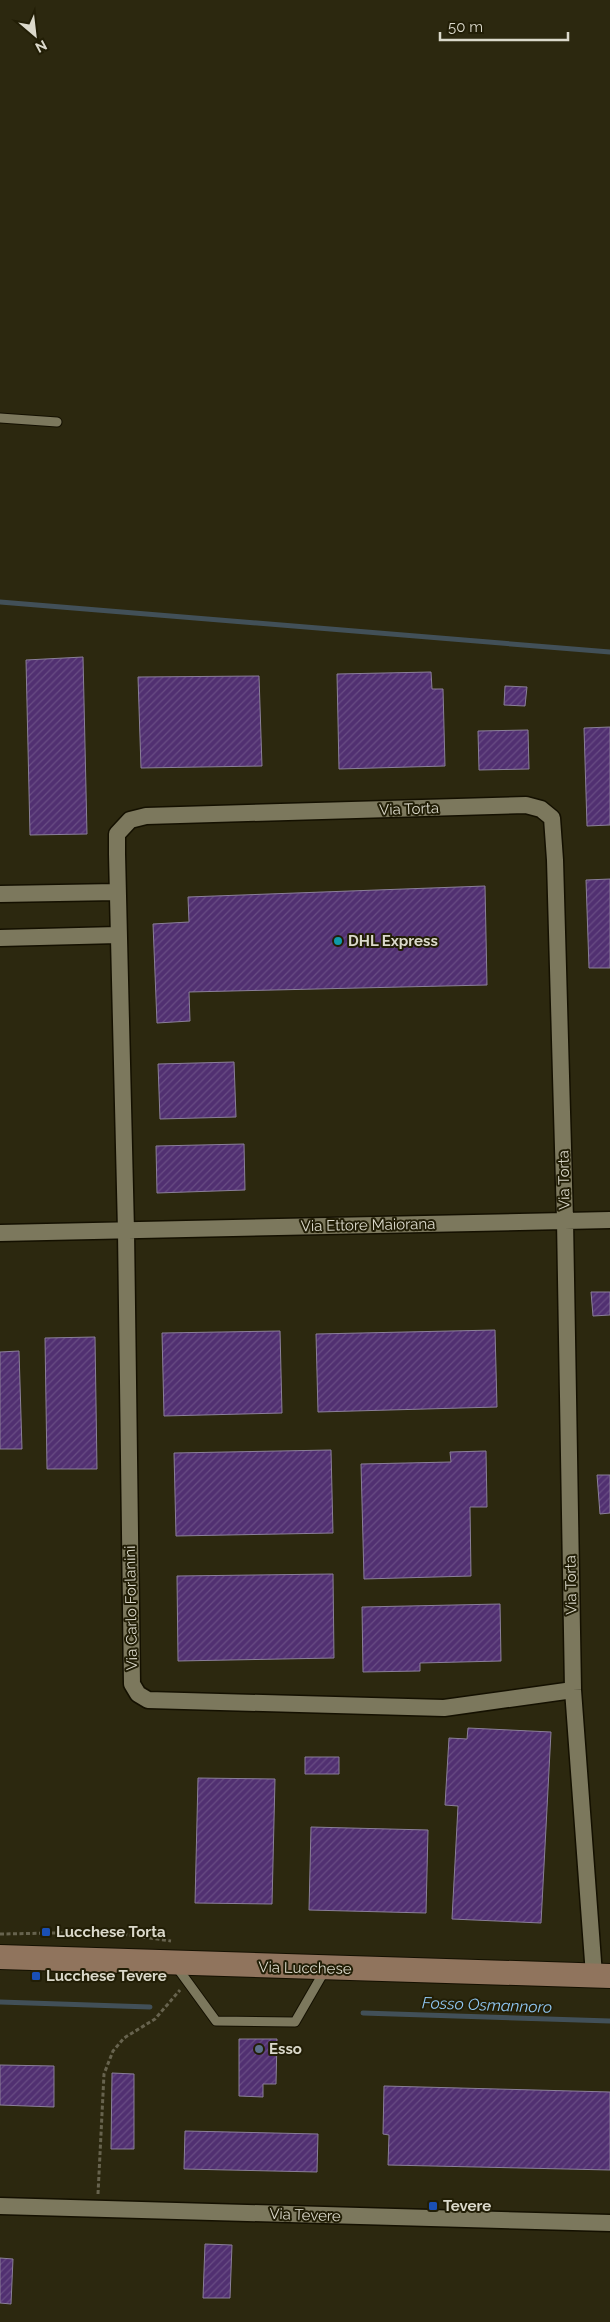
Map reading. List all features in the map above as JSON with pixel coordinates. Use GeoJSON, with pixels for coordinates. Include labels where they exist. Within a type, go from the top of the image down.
{"type":"FeatureCollection","features":[{"type":"Feature","properties":{"kind":"main road","name":"Via Lucchese"},"geometry":{"type":"LineString","coordinates":[[0,1958],[181,1972],[326,1968],[602,1975]]}},
{"type":"Feature","properties":{"kind":"street","name":"Via Torta"},"geometry":{"type":"LineString","coordinates":[[118,892],[117,834],[125,824],[146,816],[526,805],[548,813],[554,826],[565,1220],[573,1690],[602,1975]]}},
{"type":"Feature","properties":{"kind":"street"},"geometry":{"type":"LineString","coordinates":[[0,894],[118,892],[126,1231]]}},
{"type":"Feature","properties":{"kind":"street"},"geometry":{"type":"LineString","coordinates":[[0,938],[118,935]]}},
{"type":"Feature","properties":{"kind":"street","name":"Via Ettore Maiorana"},"geometry":{"type":"LineString","coordinates":[[0,1234],[610,1220]]}},
{"type":"Feature","properties":{"kind":"street","name":"Via Carlo Forlanini"},"geometry":{"type":"LineString","coordinates":[[126,1231],[132,1684],[138,1694],[148,1700],[444,1708],[573,1690]]}},
{"type":"Feature","properties":{"kind":"street","name":"Via Tevere"},"geometry":{"type":"LineString","coordinates":[[0,2206],[610,2223]]}},
{"type":"Feature","properties":{"kind":"lane"},"geometry":{"type":"LineString","coordinates":[[0,418],[57,422]]}},
{"type":"Feature","properties":{"kind":"lane"},"geometry":{"type":"LineString","coordinates":[[181,1972],[216,2021],[295,2022],[326,1968]]}},
{"type":"Feature","properties":{"kind":"path"},"geometry":{"type":"LineString","coordinates":[[97,2210],[104,2074],[107,2062],[124,2038],[155,2019],[181,1972]]}},
{"type":"Feature","properties":{"kind":"building"},"geometry":{"type":"Polygon","coordinates":[[[83,657],[87,834],[30,835],[26,660],[83,657]]]}},
{"type":"Feature","properties":{"kind":"building"},"geometry":{"type":"Polygon","coordinates":[[[431,672],[432,689],[443,689],[445,766],[339,769],[337,674],[431,672]]]}},
{"type":"Feature","properties":{"kind":"building"},"geometry":{"type":"Polygon","coordinates":[[[259,676],[262,766],[141,768],[138,677],[259,676]]]}},
{"type":"Feature","properties":{"kind":"building"},"geometry":{"type":"Polygon","coordinates":[[[505,686],[527,687],[525,706],[504,705],[505,686]]]}},
{"type":"Feature","properties":{"kind":"building"},"geometry":{"type":"Polygon","coordinates":[[[610,727],[610,825],[587,826],[584,728],[610,727]]]}},
{"type":"Feature","properties":{"kind":"building"},"geometry":{"type":"Polygon","coordinates":[[[528,730],[529,769],[479,770],[478,731],[528,730]]]}},
{"type":"Feature","properties":{"kind":"building"},"geometry":{"type":"Polygon","coordinates":[[[610,879],[610,968],[589,968],[586,880],[610,879]]]}},
{"type":"Feature","properties":{"kind":"building","name":"DHL Express"},"geometry":{"type":"Polygon","coordinates":[[[485,886],[487,985],[189,992],[190,1021],[157,1023],[153,924],[189,922],[188,897],[485,886]]]}},
{"type":"Feature","properties":{"kind":"building"},"geometry":{"type":"Polygon","coordinates":[[[234,1062],[236,1117],[160,1119],[158,1064],[234,1062]]]}},
{"type":"Feature","properties":{"kind":"building"},"geometry":{"type":"Polygon","coordinates":[[[244,1144],[245,1190],[157,1193],[156,1146],[244,1144]]]}},
{"type":"Feature","properties":{"kind":"building"},"geometry":{"type":"Polygon","coordinates":[[[591,1292],[610,1292],[610,1315],[593,1316],[591,1292]]]}},
{"type":"Feature","properties":{"kind":"building"},"geometry":{"type":"Polygon","coordinates":[[[495,1330],[497,1407],[318,1412],[316,1334],[495,1330]]]}},
{"type":"Feature","properties":{"kind":"building"},"geometry":{"type":"Polygon","coordinates":[[[280,1331],[282,1413],[164,1416],[162,1333],[280,1331]]]}},
{"type":"Feature","properties":{"kind":"building"},"geometry":{"type":"Polygon","coordinates":[[[95,1337],[97,1469],[47,1469],[45,1338],[95,1337]]]}},
{"type":"Feature","properties":{"kind":"building"},"geometry":{"type":"Polygon","coordinates":[[[19,1351],[22,1449],[0,1449],[0,1352],[19,1351]]]}},
{"type":"Feature","properties":{"kind":"building"},"geometry":{"type":"Polygon","coordinates":[[[331,1450],[333,1533],[176,1536],[174,1453],[331,1450]]]}},
{"type":"Feature","properties":{"kind":"building"},"geometry":{"type":"Polygon","coordinates":[[[486,1451],[487,1507],[470,1507],[471,1576],[364,1579],[361,1464],[451,1462],[450,1452],[486,1451]]]}},
{"type":"Feature","properties":{"kind":"building"},"geometry":{"type":"Polygon","coordinates":[[[597,1475],[610,1475],[610,1513],[600,1514],[597,1475]]]}},
{"type":"Feature","properties":{"kind":"building"},"geometry":{"type":"Polygon","coordinates":[[[333,1574],[334,1658],[178,1661],[177,1576],[333,1574]]]}},
{"type":"Feature","properties":{"kind":"building"},"geometry":{"type":"Polygon","coordinates":[[[500,1604],[501,1661],[420,1663],[420,1671],[363,1672],[362,1607],[500,1604]]]}},
{"type":"Feature","properties":{"kind":"building"},"geometry":{"type":"Polygon","coordinates":[[[468,1728],[551,1732],[541,1923],[452,1919],[458,1806],[445,1805],[449,1738],[467,1739],[468,1728]]]}},
{"type":"Feature","properties":{"kind":"building"},"geometry":{"type":"Polygon","coordinates":[[[305,1757],[339,1757],[339,1774],[305,1774],[305,1757]]]}},
{"type":"Feature","properties":{"kind":"building"},"geometry":{"type":"Polygon","coordinates":[[[198,1778],[275,1779],[272,1904],[195,1903],[198,1778]]]}},
{"type":"Feature","properties":{"kind":"building"},"geometry":{"type":"Polygon","coordinates":[[[311,1827],[428,1830],[426,1913],[309,1910],[311,1827]]]}},
{"type":"Feature","properties":{"kind":"building"},"geometry":{"type":"Polygon","coordinates":[[[239,2039],[277,2039],[276,2084],[263,2084],[263,2097],[239,2096],[239,2039]]]}},
{"type":"Feature","properties":{"kind":"building"},"geometry":{"type":"Polygon","coordinates":[[[0,2065],[54,2066],[54,2107],[0,2105],[0,2065]]]}},
{"type":"Feature","properties":{"kind":"building"},"geometry":{"type":"Polygon","coordinates":[[[112,2073],[134,2074],[134,2149],[111,2149],[112,2073]]]}},
{"type":"Feature","properties":{"kind":"building"},"geometry":{"type":"Polygon","coordinates":[[[384,2086],[610,2092],[610,2170],[388,2165],[389,2135],[383,2134],[384,2086]]]}},
{"type":"Feature","properties":{"kind":"building"},"geometry":{"type":"Polygon","coordinates":[[[185,2131],[318,2134],[317,2172],[184,2169],[185,2131]]]}},
{"type":"Feature","properties":{"kind":"building"},"geometry":{"type":"Polygon","coordinates":[[[205,2244],[232,2245],[230,2298],[203,2298],[205,2244]]]}},
{"type":"Feature","properties":{"kind":"building"},"geometry":{"type":"Polygon","coordinates":[[[0,2258],[13,2259],[11,2304],[0,2303],[0,2258]]]}},
{"type":"Feature","properties":{"kind":"waterway"},"geometry":{"type":"LineString","coordinates":[[0,602],[610,652]]}},
{"type":"Feature","properties":{"kind":"waterway","name":"Fosso Osmannoro"},"geometry":{"type":"LineString","coordinates":[[0,2002],[150,2007]]}},
{"type":"Feature","properties":{"kind":"waterway","name":"Fosso Osmannoro"},"geometry":{"type":"LineString","coordinates":[[363,2013],[610,2021]]}},
{"type":"Feature","properties":{"kind":"place","name":"DHL Express"},"geometry":{"type":"Point","coordinates":[338,941]}},
{"type":"Feature","properties":{"kind":"place","name":"Lucchese Torta"},"geometry":{"type":"Point","coordinates":[46,1932]}},
{"type":"Feature","properties":{"kind":"place","name":"Lucchese Tevere"},"geometry":{"type":"Point","coordinates":[36,1976]}},
{"type":"Feature","properties":{"kind":"place","name":"Esso"},"geometry":{"type":"Point","coordinates":[259,2049]}},
{"type":"Feature","properties":{"kind":"place","name":"Tevere"},"geometry":{"type":"Point","coordinates":[433,2206]}}]}
